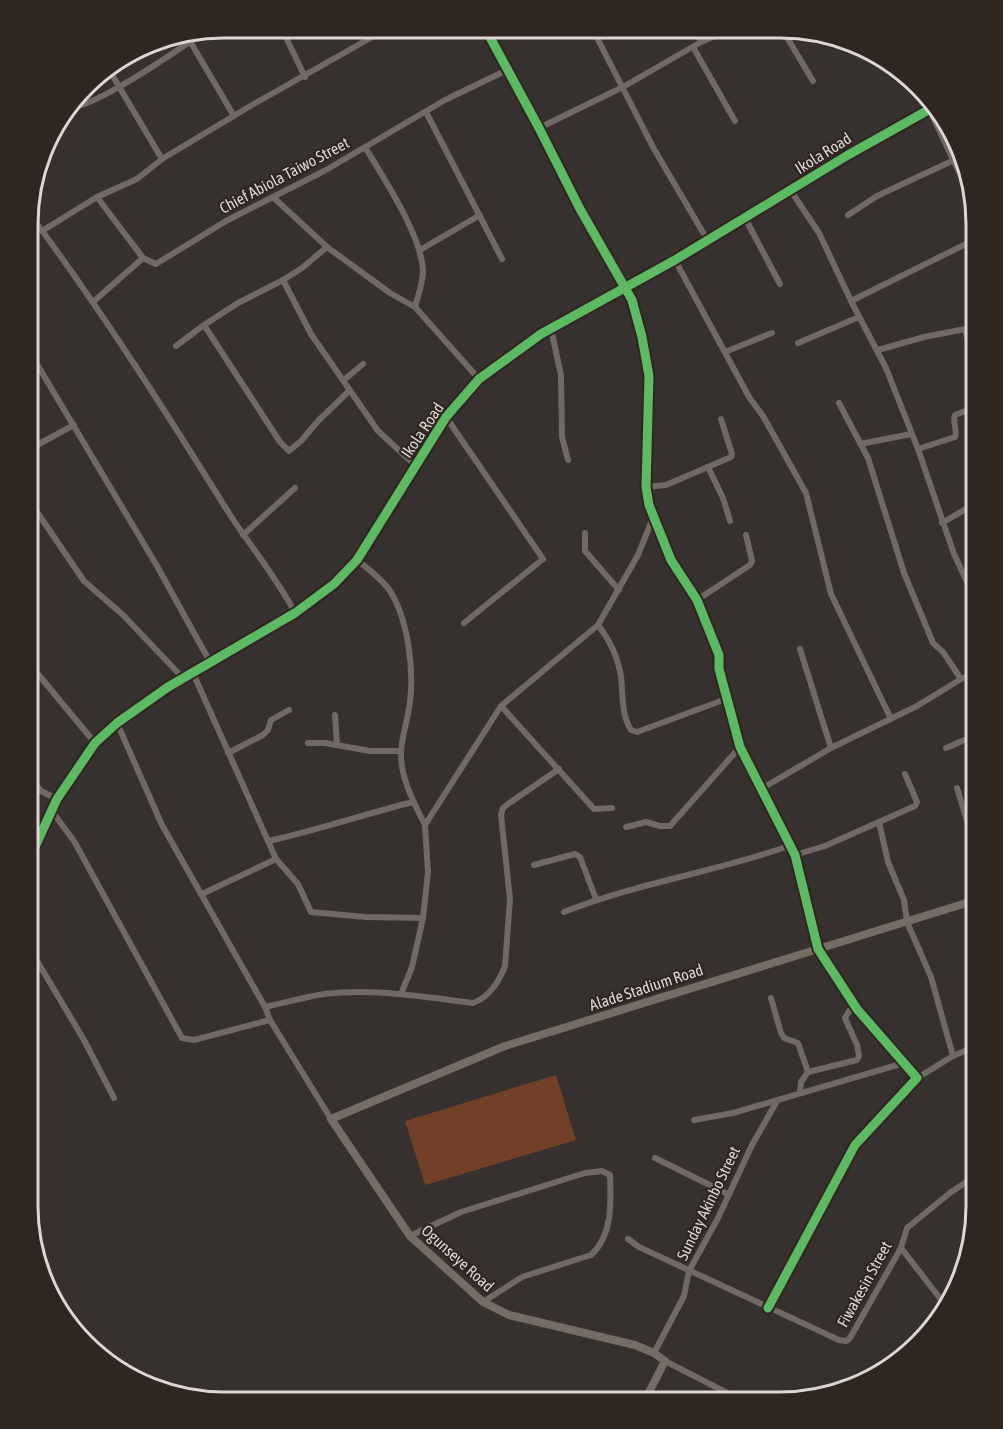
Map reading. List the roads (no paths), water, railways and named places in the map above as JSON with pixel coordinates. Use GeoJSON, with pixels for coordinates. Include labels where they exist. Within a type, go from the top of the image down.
{"type":"FeatureCollection","features":[{"type":"Feature","properties":{"kind":"street"},"geometry":{"type":"LineString","coordinates":[[286,38],[305,77]]}},
{"type":"Feature","properties":{"kind":"street"},"geometry":{"type":"LineString","coordinates":[[42,231],[97,197],[137,178],[162,159],[305,77],[367,38]]}},
{"type":"Feature","properties":{"kind":"street"},"geometry":{"type":"LineString","coordinates":[[490,38],[580,209],[632,300],[649,376],[646,487],[649,505],[671,560],[697,600],[720,655],[719,669],[740,747],[795,855],[818,948],[857,1009],[917,1078]]}},
{"type":"Feature","properties":{"kind":"street"},"geometry":{"type":"LineString","coordinates":[[597,38],[654,148],[708,242]]}},
{"type":"Feature","properties":{"kind":"street"},"geometry":{"type":"LineString","coordinates":[[699,38],[701,42]]}},
{"type":"Feature","properties":{"kind":"street"},"geometry":{"type":"LineString","coordinates":[[539,128],[623,87],[710,38]]}},
{"type":"Feature","properties":{"kind":"street"},"geometry":{"type":"LineString","coordinates":[[788,38],[813,81]]}},
{"type":"Feature","properties":{"kind":"street"},"geometry":{"type":"LineString","coordinates":[[81,105],[119,86],[195,40]]}},
{"type":"Feature","properties":{"kind":"street"},"geometry":{"type":"LineString","coordinates":[[191,43],[234,116]]}},
{"type":"Feature","properties":{"kind":"street"},"geometry":{"type":"LineString","coordinates":[[693,47],[735,122]]}},
{"type":"Feature","properties":{"kind":"street","name":"Chief Abiola Taiwo Street"},"geometry":{"type":"LineString","coordinates":[[143,258],[156,264],[161,263],[226,221],[326,170],[445,100],[507,70]]}},
{"type":"Feature","properties":{"kind":"street"},"geometry":{"type":"LineString","coordinates":[[112,75],[162,159]]}},
{"type":"Feature","properties":{"kind":"street","name":"Ikola Road"},"geometry":{"type":"LineString","coordinates":[[38,839],[57,799],[95,743],[117,723],[183,678],[295,613],[334,584],[357,560],[446,417],[479,379],[551,329],[708,242],[848,155],[927,111]]}},
{"type":"Feature","properties":{"kind":"street"},"geometry":{"type":"LineString","coordinates":[[426,112],[502,259]]}},
{"type":"Feature","properties":{"kind":"street"},"geometry":{"type":"LineString","coordinates":[[939,129],[959,173]]}},
{"type":"Feature","properties":{"kind":"street"},"geometry":{"type":"LineString","coordinates":[[365,147],[398,203],[420,250],[423,272],[415,307]]}},
{"type":"Feature","properties":{"kind":"street"},"geometry":{"type":"LineString","coordinates":[[848,215],[877,196],[952,161]]}},
{"type":"Feature","properties":{"kind":"street"},"geometry":{"type":"LineString","coordinates":[[791,190],[819,233],[859,317],[878,350],[918,449],[942,523],[966,579]]}},
{"type":"Feature","properties":{"kind":"street"},"geometry":{"type":"LineString","coordinates":[[93,302],[143,258],[97,197]]}},
{"type":"Feature","properties":{"kind":"street"},"geometry":{"type":"LineString","coordinates":[[273,197],[327,247],[390,293],[415,307],[479,379]]}},
{"type":"Feature","properties":{"kind":"street"},"geometry":{"type":"LineString","coordinates":[[420,250],[480,215]]}},
{"type":"Feature","properties":{"kind":"street"},"geometry":{"type":"LineString","coordinates":[[745,219],[780,284]]}},
{"type":"Feature","properties":{"kind":"street"},"geometry":{"type":"LineString","coordinates":[[38,225],[93,302],[176,427],[243,535],[279,583],[295,613]]}},
{"type":"Feature","properties":{"kind":"street"},"geometry":{"type":"LineString","coordinates":[[851,301],[966,244]]}},
{"type":"Feature","properties":{"kind":"street"},"geometry":{"type":"LineString","coordinates":[[176,346],[238,303],[302,268],[327,247]]}},
{"type":"Feature","properties":{"kind":"street"},"geometry":{"type":"LineString","coordinates":[[675,260],[749,397],[763,416],[806,493],[831,594],[891,719]]}},
{"type":"Feature","properties":{"kind":"street"},"geometry":{"type":"LineString","coordinates":[[283,280],[311,334],[378,430],[415,465]]}},
{"type":"Feature","properties":{"kind":"street"},"geometry":{"type":"LineString","coordinates":[[798,343],[859,317]]}},
{"type":"Feature","properties":{"kind":"street"},"geometry":{"type":"LineString","coordinates":[[204,325],[280,442],[289,450],[301,441],[350,390]]}},
{"type":"Feature","properties":{"kind":"street"},"geometry":{"type":"LineString","coordinates":[[551,329],[561,375],[562,437],[568,460]]}},
{"type":"Feature","properties":{"kind":"street"},"geometry":{"type":"LineString","coordinates":[[878,350],[933,335],[965,330]]}},
{"type":"Feature","properties":{"kind":"street"},"geometry":{"type":"LineString","coordinates":[[725,352],[772,333]]}},
{"type":"Feature","properties":{"kind":"street"},"geometry":{"type":"LineString","coordinates":[[344,380],[363,364]]}},
{"type":"Feature","properties":{"kind":"street"},"geometry":{"type":"LineString","coordinates":[[38,366],[210,662]]}},
{"type":"Feature","properties":{"kind":"street"},"geometry":{"type":"LineString","coordinates":[[839,403],[875,479],[904,573],[933,643],[943,652],[961,679]]}},
{"type":"Feature","properties":{"kind":"street"},"geometry":{"type":"LineString","coordinates":[[918,449],[955,437],[953,420],[955,415],[966,411]]}},
{"type":"Feature","properties":{"kind":"street"},"geometry":{"type":"LineString","coordinates":[[446,417],[543,559],[464,623]]}},
{"type":"Feature","properties":{"kind":"street"},"geometry":{"type":"LineString","coordinates":[[646,487],[666,485],[730,458],[732,455],[721,419]]}},
{"type":"Feature","properties":{"kind":"street"},"geometry":{"type":"LineString","coordinates":[[38,445],[74,425]]}},
{"type":"Feature","properties":{"kind":"street"},"geometry":{"type":"LineString","coordinates":[[860,444],[912,434]]}},
{"type":"Feature","properties":{"kind":"street"},"geometry":{"type":"LineString","coordinates":[[708,467],[723,498],[730,521]]}},
{"type":"Feature","properties":{"kind":"street"},"geometry":{"type":"LineString","coordinates":[[243,535],[295,488]]}},
{"type":"Feature","properties":{"kind":"street"},"geometry":{"type":"LineString","coordinates":[[942,523],[966,509]]}},
{"type":"Feature","properties":{"kind":"street"},"geometry":{"type":"LineString","coordinates":[[38,513],[84,580],[123,615],[183,678]]}},
{"type":"Feature","properties":{"kind":"street"},"geometry":{"type":"LineString","coordinates":[[425,825],[501,706],[598,625],[639,555],[653,517]]}},
{"type":"Feature","properties":{"kind":"street"},"geometry":{"type":"LineString","coordinates":[[585,533],[586,553],[619,590]]}},
{"type":"Feature","properties":{"kind":"street"},"geometry":{"type":"LineString","coordinates":[[697,600],[750,565],[752,561],[746,535]]}},
{"type":"Feature","properties":{"kind":"street"},"geometry":{"type":"LineString","coordinates":[[357,560],[389,589],[398,604],[409,649],[412,685],[401,751],[402,766],[413,802],[425,825],[428,872],[423,918],[412,967],[401,994]]}},
{"type":"Feature","properties":{"kind":"street"},"geometry":{"type":"LineString","coordinates":[[598,625],[616,657],[621,674],[623,704],[631,730],[637,732],[726,699]]}},
{"type":"Feature","properties":{"kind":"street"},"geometry":{"type":"LineString","coordinates":[[800,649],[831,747]]}},
{"type":"Feature","properties":{"kind":"street"},"geometry":{"type":"LineString","coordinates":[[193,673],[276,859],[298,884],[309,909],[313,913],[423,918]]}},
{"type":"Feature","properties":{"kind":"street"},"geometry":{"type":"LineString","coordinates":[[38,674],[95,743]]}},
{"type":"Feature","properties":{"kind":"street"},"geometry":{"type":"LineString","coordinates":[[761,789],[831,747],[917,706],[966,677]]}},
{"type":"Feature","properties":{"kind":"street"},"geometry":{"type":"LineString","coordinates":[[501,706],[594,809],[612,808]]}},
{"type":"Feature","properties":{"kind":"street"},"geometry":{"type":"LineString","coordinates":[[228,753],[263,735],[268,730],[271,720],[289,710]]}},
{"type":"Feature","properties":{"kind":"street"},"geometry":{"type":"LineString","coordinates":[[334,715],[337,745]]}},
{"type":"Feature","properties":{"kind":"street"},"geometry":{"type":"LineString","coordinates":[[117,723],[162,825],[265,1007],[270,1020],[331,1119]]}},
{"type":"Feature","properties":{"kind":"street"},"geometry":{"type":"LineString","coordinates":[[946,748],[965,740]]}},
{"type":"Feature","properties":{"kind":"street"},"geometry":{"type":"LineString","coordinates":[[308,743],[370,751],[401,751]]}},
{"type":"Feature","properties":{"kind":"street"},"geometry":{"type":"LineString","coordinates":[[626,827],[646,822],[670,826],[740,747]]}},
{"type":"Feature","properties":{"kind":"street"},"geometry":{"type":"LineString","coordinates":[[265,1007],[325,994],[367,992],[473,1003],[483,999],[505,966],[510,899],[501,815],[503,808],[559,769]]}},
{"type":"Feature","properties":{"kind":"street"},"geometry":{"type":"LineString","coordinates":[[795,855],[825,846],[917,804],[905,774]]}},
{"type":"Feature","properties":{"kind":"street"},"geometry":{"type":"LineString","coordinates":[[38,786],[57,799]]}},
{"type":"Feature","properties":{"kind":"street"},"geometry":{"type":"LineString","coordinates":[[957,788],[965,816]]}},
{"type":"Feature","properties":{"kind":"street"},"geometry":{"type":"LineString","coordinates":[[269,841],[413,802]]}},
{"type":"Feature","properties":{"kind":"street"},"geometry":{"type":"LineString","coordinates":[[51,810],[74,841],[182,1038],[194,1040],[270,1020]]}},
{"type":"Feature","properties":{"kind":"street"},"geometry":{"type":"LineString","coordinates":[[879,822],[888,862],[904,900],[907,922],[931,977],[953,1056]]}},
{"type":"Feature","properties":{"kind":"street"},"geometry":{"type":"LineString","coordinates":[[564,912],[596,899],[716,868],[789,846]]}},
{"type":"Feature","properties":{"kind":"street"},"geometry":{"type":"LineString","coordinates":[[534,865],[575,854],[580,857],[596,899]]}},
{"type":"Feature","properties":{"kind":"street"},"geometry":{"type":"LineString","coordinates":[[202,894],[276,859]]}},
{"type":"Feature","properties":{"kind":"street","name":"Alade Stadium Road"},"geometry":{"type":"LineString","coordinates":[[331,1119],[505,1046],[965,903]]}},
{"type":"Feature","properties":{"kind":"street"},"geometry":{"type":"LineString","coordinates":[[38,963],[84,1040],[114,1098]]}},
{"type":"Feature","properties":{"kind":"street"},"geometry":{"type":"LineString","coordinates":[[771,998],[781,1034],[784,1038],[798,1043],[808,1072]]}},
{"type":"Feature","properties":{"kind":"street"},"geometry":{"type":"LineString","coordinates":[[800,1093],[801,1082],[808,1072],[856,1060],[859,1056],[857,1045],[845,1017],[849,1011],[857,1009]]}},
{"type":"Feature","properties":{"kind":"street"},"geometry":{"type":"LineString","coordinates":[[768,1308],[855,1145],[917,1078],[965,1051]]}},
{"type":"Feature","properties":{"kind":"street"},"geometry":{"type":"LineString","coordinates":[[694,1120],[733,1113],[904,1064]]}},
{"type":"Feature","properties":{"kind":"street","name":"Sunday Akinbo Street"},"geometry":{"type":"LineString","coordinates":[[654,1353],[684,1296],[689,1271],[777,1101]]}},
{"type":"Feature","properties":{"kind":"street","name":"Ogunseye Road"},"geometry":{"type":"LineString","coordinates":[[331,1119],[410,1236],[483,1302],[509,1315],[635,1345],[654,1353],[665,1361]]}},
{"type":"Feature","properties":{"kind":"street"},"geometry":{"type":"LineString","coordinates":[[655,1158],[728,1194]]}},
{"type":"Feature","properties":{"kind":"street"},"geometry":{"type":"LineString","coordinates":[[410,1236],[460,1212],[585,1173],[602,1170],[610,1175],[610,1217],[606,1231],[594,1252],[591,1255],[522,1277],[483,1302]]}},
{"type":"Feature","properties":{"kind":"street","name":"Fiwakesin Street"},"geometry":{"type":"LineString","coordinates":[[628,1239],[639,1247],[768,1308],[839,1341],[846,1341],[850,1338],[901,1248],[908,1228],[965,1183]]}},
{"type":"Feature","properties":{"kind":"street"},"geometry":{"type":"LineString","coordinates":[[901,1248],[940,1298]]}},
{"type":"Feature","properties":{"kind":"street"},"geometry":{"type":"LineString","coordinates":[[649,1392],[665,1361],[725,1392]]}}]}
